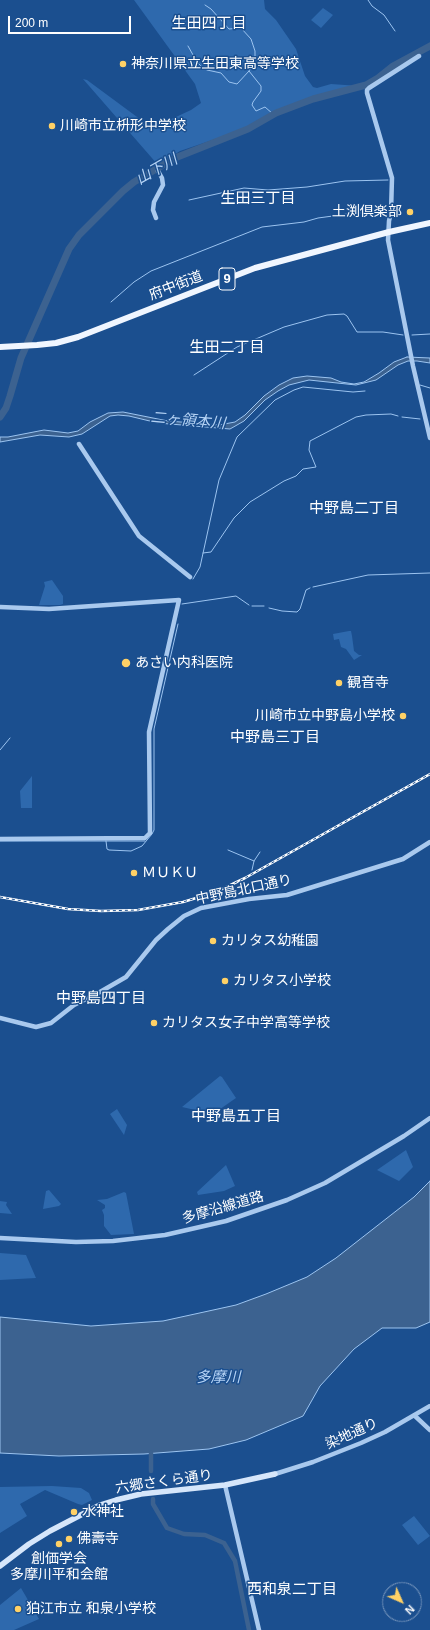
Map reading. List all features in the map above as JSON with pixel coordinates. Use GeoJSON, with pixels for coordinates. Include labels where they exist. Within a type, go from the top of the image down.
{"type":"FeatureCollection","features":[{"type":"Feature","properties":{"kind":"main road","name":"府中街道"},"geometry":{"type":"LineString","coordinates":[[0,347],[56,343],[78,337],[255,268],[389,232],[430,223]]}},
{"type":"Feature","properties":{"kind":"main road","name":"六郷さくら通り"},"geometry":{"type":"LineString","coordinates":[[0,1566],[29,1544],[50,1531],[100,1505],[141,1494],[225,1485],[275,1474]]}},
{"type":"Feature","properties":{"kind":"street"},"geometry":{"type":"LineString","coordinates":[[419,56],[367,90],[392,178],[388,240],[411,355],[430,438]]}},
{"type":"Feature","properties":{"kind":"street"},"geometry":{"type":"LineString","coordinates":[[156,218],[153,210],[154,202],[163,185],[162,178],[158,171]]}},
{"type":"Feature","properties":{"kind":"street"},"geometry":{"type":"LineString","coordinates":[[79,444],[139,536],[190,577]]}},
{"type":"Feature","properties":{"kind":"street"},"geometry":{"type":"LineString","coordinates":[[0,607],[50,609],[179,600],[149,732],[150,833],[145,838],[0,839]]}},
{"type":"Feature","properties":{"kind":"street","name":"中野島北口通り"},"geometry":{"type":"LineString","coordinates":[[0,1018],[36,1027],[51,1023],[74,1005],[126,977],[156,940],[184,916],[201,908],[249,899],[287,895],[402,859],[430,842]]}},
{"type":"Feature","properties":{"kind":"street","name":"多摩沿線道路"},"geometry":{"type":"LineString","coordinates":[[0,1238],[76,1242],[113,1241],[165,1235],[226,1221],[287,1200],[325,1183],[404,1136],[430,1118]]}},
{"type":"Feature","properties":{"kind":"street","name":"染地通り"},"geometry":{"type":"LineString","coordinates":[[275,1474],[338,1453],[385,1432],[430,1406]]}},
{"type":"Feature","properties":{"kind":"street"},"geometry":{"type":"LineString","coordinates":[[414,1416],[430,1430]]}},
{"type":"Feature","properties":{"kind":"street"},"geometry":{"type":"LineString","coordinates":[[225,1485],[259,1630]]}},
{"type":"Feature","properties":{"kind":"shaded area"},"geometry":{"type":"Polygon","coordinates":[[[134,0],[264,0],[265,9],[276,20],[296,49],[305,76],[313,87],[317,88],[331,84],[359,86],[313,97],[284,107],[248,128],[180,151],[158,165],[83,79],[87,80],[152,128],[191,110],[201,103],[195,84],[134,0]]]}},
{"type":"Feature","properties":{"kind":"shaded area"},"geometry":{"type":"Polygon","coordinates":[[[323,8],[333,15],[321,28],[311,20],[323,8]]]}},
{"type":"Feature","properties":{"kind":"shaded area"},"geometry":{"type":"Polygon","coordinates":[[[52,580],[63,596],[63,604],[39,605],[45,586],[44,582],[52,580]]]}},
{"type":"Feature","properties":{"kind":"shaded area"},"geometry":{"type":"Polygon","coordinates":[[[351,631],[354,651],[359,655],[362,655],[354,660],[346,649],[341,647],[339,639],[334,640],[333,634],[351,631]]]}},
{"type":"Feature","properties":{"kind":"shaded area"},"geometry":{"type":"Polygon","coordinates":[[[32,776],[32,808],[21,808],[20,791],[32,776]]]}},
{"type":"Feature","properties":{"kind":"shaded area"},"geometry":{"type":"Polygon","coordinates":[[[220,1076],[236,1098],[213,1114],[182,1107],[220,1076]]]}},
{"type":"Feature","properties":{"kind":"shaded area"},"geometry":{"type":"Polygon","coordinates":[[[117,1109],[127,1125],[124,1135],[110,1114],[117,1109]]]}},
{"type":"Feature","properties":{"kind":"shaded area"},"geometry":{"type":"Polygon","coordinates":[[[406,1150],[413,1167],[399,1181],[377,1170],[406,1150]]]}},
{"type":"Feature","properties":{"kind":"shaded area"},"geometry":{"type":"Polygon","coordinates":[[[226,1165],[235,1186],[224,1191],[198,1195],[197,1192],[226,1165]]]}},
{"type":"Feature","properties":{"kind":"shaded area"},"geometry":{"type":"Polygon","coordinates":[[[49,1190],[61,1204],[59,1206],[43,1209],[46,1191],[49,1190]]]}},
{"type":"Feature","properties":{"kind":"shaded area"},"geometry":{"type":"Polygon","coordinates":[[[124,1192],[126,1193],[134,1234],[111,1235],[104,1226],[104,1215],[102,1210],[105,1208],[105,1205],[97,1200],[107,1199],[124,1192]]]}},
{"type":"Feature","properties":{"kind":"shaded area"},"geometry":{"type":"Polygon","coordinates":[[[0,1201],[7,1202],[6,1205],[12,1214],[0,1213],[0,1201]]]}},
{"type":"Feature","properties":{"kind":"shaded area"},"geometry":{"type":"Polygon","coordinates":[[[0,1253],[26,1255],[36,1278],[0,1280],[0,1253]]]}},
{"type":"Feature","properties":{"kind":"shaded area"},"geometry":{"type":"Polygon","coordinates":[[[52,1486],[81,1488],[89,1493],[92,1500],[82,1505],[45,1490],[20,1504],[27,1516],[0,1533],[0,1487],[52,1486]]]}},
{"type":"Feature","properties":{"kind":"shaded area"},"geometry":{"type":"Polygon","coordinates":[[[414,1516],[430,1536],[418,1545],[402,1525],[414,1516]]]}},
{"type":"Feature","properties":{"kind":"shaded area","name":"狛江市立 和泉小学校"},"geometry":{"type":"Polygon","coordinates":[[[21,1588],[39,1619],[14,1630],[0,1630],[0,1605],[21,1588]]]}},
{"type":"Feature","properties":{"kind":"water"},"geometry":{"type":"Polygon","coordinates":[[[407,357],[430,358],[430,363],[408,361],[398,365],[376,380],[356,385],[309,380],[289,385],[265,400],[244,421],[230,429],[158,423],[118,415],[110,416],[82,434],[69,437],[40,435],[0,442],[0,437],[8,437],[44,430],[68,433],[78,431],[90,422],[108,413],[123,412],[168,421],[219,425],[235,422],[245,415],[264,396],[279,385],[293,378],[307,376],[331,378],[341,382],[354,384],[364,382],[394,362],[407,357]]]}},
{"type":"Feature","properties":{"kind":"water","name":"多摩川"},"geometry":{"type":"Polygon","coordinates":[[[430,1181],[430,1322],[416,1328],[382,1328],[354,1349],[320,1386],[303,1416],[246,1440],[209,1449],[144,1454],[59,1456],[0,1453],[0,1317],[91,1326],[163,1321],[236,1305],[307,1277],[336,1258],[414,1197],[430,1181]]]}},
{"type":"Feature","properties":{"kind":"waterway"},"geometry":{"type":"LineString","coordinates":[[368,0],[372,6],[384,15],[395,31]]}},
{"type":"Feature","properties":{"kind":"waterway"},"geometry":{"type":"LineString","coordinates":[[205,5],[211,9],[229,29],[241,28],[251,39],[255,51],[255,58],[249,71]]}},
{"type":"Feature","properties":{"kind":"waterway"},"geometry":{"type":"LineString","coordinates":[[188,46],[197,62],[202,67],[207,70],[221,73],[229,82],[237,84],[249,71],[261,86],[261,91],[252,105],[256,111],[265,107],[273,114]]}},
{"type":"Feature","properties":{"kind":"waterway","name":"山下川"},"geometry":{"type":"LineString","coordinates":[[0,417],[6,408],[21,358],[69,249],[79,235],[123,191],[134,182],[175,158],[248,129],[276,113],[313,99],[366,85],[393,66],[430,46]]}},
{"type":"Feature","properties":{"kind":"waterway"},"geometry":{"type":"LineString","coordinates":[[189,200],[244,188],[268,190],[307,187],[345,181],[388,180]]}},
{"type":"Feature","properties":{"kind":"waterway"},"geometry":{"type":"LineString","coordinates":[[111,302],[134,282],[151,271],[262,227],[304,222],[318,218],[355,213],[385,212]]}},
{"type":"Feature","properties":{"kind":"waterway"},"geometry":{"type":"LineString","coordinates":[[194,375],[237,347],[284,327],[327,315],[344,314],[347,316],[357,332],[383,332],[403,335]]}},
{"type":"Feature","properties":{"kind":"waterway"},"geometry":{"type":"LineString","coordinates":[[412,335],[430,334]]}},
{"type":"Feature","properties":{"kind":"waterway"},"geometry":{"type":"LineString","coordinates":[[420,385],[430,388]]}},
{"type":"Feature","properties":{"kind":"waterway"},"geometry":{"type":"LineString","coordinates":[[193,579],[200,567],[219,480],[237,437],[275,400],[294,390],[303,387],[353,392],[365,391]]}},
{"type":"Feature","properties":{"kind":"waterway"},"geometry":{"type":"LineString","coordinates":[[203,553],[211,552],[234,518],[250,502],[284,481],[296,476],[303,469],[316,467],[309,450],[310,441],[356,417],[391,414],[398,416]]}},
{"type":"Feature","properties":{"kind":"waterway"},"geometry":{"type":"LineString","coordinates":[[402,417],[420,419]]}},
{"type":"Feature","properties":{"kind":"waterway"},"geometry":{"type":"LineString","coordinates":[[313,587],[368,575],[430,573]]}},
{"type":"Feature","properties":{"kind":"waterway"},"geometry":{"type":"LineString","coordinates":[[269,608],[297,612],[300,609],[306,590],[310,588]]}},
{"type":"Feature","properties":{"kind":"waterway"},"geometry":{"type":"LineString","coordinates":[[182,604],[236,596],[249,605]]}},
{"type":"Feature","properties":{"kind":"waterway"},"geometry":{"type":"LineString","coordinates":[[252,606],[264,606]]}},
{"type":"Feature","properties":{"kind":"waterway"},"geometry":{"type":"LineString","coordinates":[[106,841],[107,849],[109,850],[131,851],[142,846],[154,830],[154,729],[178,624]]}},
{"type":"Feature","properties":{"kind":"waterway"},"geometry":{"type":"LineString","coordinates":[[0,750],[10,738]]}},
{"type":"Feature","properties":{"kind":"waterway"},"geometry":{"type":"LineString","coordinates":[[0,841],[145,841]]}},
{"type":"Feature","properties":{"kind":"waterway"},"geometry":{"type":"LineString","coordinates":[[228,850],[254,861]]}},
{"type":"Feature","properties":{"kind":"waterway"},"geometry":{"type":"LineString","coordinates":[[252,870],[254,861],[260,852]]}},
{"type":"Feature","properties":{"kind":"waterway"},"geometry":{"type":"LineString","coordinates":[[151,1453],[151,1471]]}},
{"type":"Feature","properties":{"kind":"waterway"},"geometry":{"type":"LineString","coordinates":[[153,1499],[153,1504],[167,1528],[184,1534],[205,1535],[224,1543],[235,1561],[249,1630]]}},
{"type":"Feature","properties":{"kind":"railway"},"geometry":{"type":"LineString","coordinates":[[0,897],[68,909],[101,911],[138,910],[183,902],[216,892],[245,878],[430,774]]}},
{"type":"Feature","properties":{"kind":"place","name":"神奈川県立生田東高等学校"},"geometry":{"type":"Point","coordinates":[123,64]}},
{"type":"Feature","properties":{"kind":"place","name":"川崎市立枡形中学校"},"geometry":{"type":"Point","coordinates":[52,126]}},
{"type":"Feature","properties":{"kind":"place","name":"土渕倶楽部"},"geometry":{"type":"Point","coordinates":[410,212]}},
{"type":"Feature","properties":{"kind":"place","name":"あさい内科医院"},"geometry":{"type":"Point","coordinates":[126,663]}},
{"type":"Feature","properties":{"kind":"place","name":"観音寺"},"geometry":{"type":"Point","coordinates":[339,683]}},
{"type":"Feature","properties":{"kind":"place","name":"川崎市立中野島小学校"},"geometry":{"type":"Point","coordinates":[403,716]}},
{"type":"Feature","properties":{"kind":"place","name":"ＭＵＫＵ"},"geometry":{"type":"Point","coordinates":[134,873]}},
{"type":"Feature","properties":{"kind":"place","name":"カリタス幼稚園"},"geometry":{"type":"Point","coordinates":[213,941]}},
{"type":"Feature","properties":{"kind":"place","name":"カリタス小学校"},"geometry":{"type":"Point","coordinates":[225,981]}},
{"type":"Feature","properties":{"kind":"place","name":"カリタス女子中学高等学校"},"geometry":{"type":"Point","coordinates":[154,1023]}},
{"type":"Feature","properties":{"kind":"place","name":"水神社"},"geometry":{"type":"Point","coordinates":[74,1512]}},
{"type":"Feature","properties":{"kind":"place","name":"佛壽寺"},"geometry":{"type":"Point","coordinates":[69,1539]}},
{"type":"Feature","properties":{"kind":"place","name":"創価学会 多摩川平和会館"},"geometry":{"type":"Point","coordinates":[59,1544]}},
{"type":"Feature","properties":{"kind":"place","name":"狛江市立 和泉小学校"},"geometry":{"type":"Point","coordinates":[18,1609]}},
{"type":"Feature","properties":{"kind":"district","name":"生田四丁目"},"geometry":{"type":"Point","coordinates":[209,24]}},
{"type":"Feature","properties":{"kind":"district","name":"生田三丁目"},"geometry":{"type":"Point","coordinates":[258,199]}},
{"type":"Feature","properties":{"kind":"district","name":"生田二丁目"},"geometry":{"type":"Point","coordinates":[227,348]}},
{"type":"Feature","properties":{"kind":"district","name":"中野島二丁目"},"geometry":{"type":"Point","coordinates":[354,509]}},
{"type":"Feature","properties":{"kind":"district","name":"中野島三丁目"},"geometry":{"type":"Point","coordinates":[275,738]}},
{"type":"Feature","properties":{"kind":"district","name":"中野島四丁目"},"geometry":{"type":"Point","coordinates":[101,999]}},
{"type":"Feature","properties":{"kind":"district","name":"中野島五丁目"},"geometry":{"type":"Point","coordinates":[236,1117]}},
{"type":"Feature","properties":{"kind":"district","name":"西和泉二丁目"},"geometry":{"type":"Point","coordinates":[292,1590]}},
{"type":"Feature","properties":{"kind":"water label","name":"二ヶ領本川"},"geometry":{"type":"Point","coordinates":[188,421]}}]}
